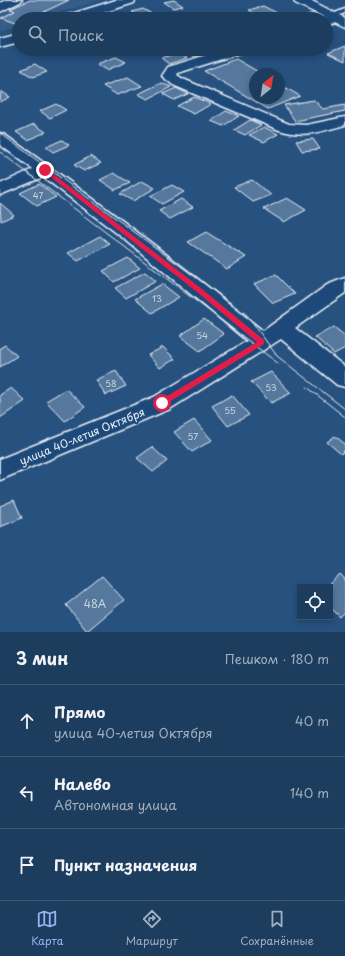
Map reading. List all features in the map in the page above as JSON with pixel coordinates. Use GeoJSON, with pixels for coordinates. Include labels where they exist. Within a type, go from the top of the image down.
{"type":"FeatureCollection","features":[{"type":"Feature","properties":{"kind":"main road"},"geometry":{"type":"LineString","coordinates":[[92,12],[129,0]]}},
{"type":"Feature","properties":{"kind":"main road"},"geometry":{"type":"LineString","coordinates":[[300,0],[324,12]]}},
{"type":"Feature","properties":{"kind":"main road"},"geometry":{"type":"LineString","coordinates":[[0,43],[12,39]]}},
{"type":"Feature","properties":{"kind":"street"},"geometry":{"type":"LineString","coordinates":[[0,8],[16,0]]}},
{"type":"Feature","properties":{"kind":"street"},"geometry":{"type":"LineString","coordinates":[[217,56],[174,70],[169,76],[178,82],[284,127],[306,130],[345,121]]}},
{"type":"Feature","properties":{"kind":"street"},"geometry":{"type":"LineString","coordinates":[[0,138],[45,170],[200,290],[262,342]]}},
{"type":"Feature","properties":{"kind":"street"},"geometry":{"type":"LineString","coordinates":[[0,190],[45,170]]}},
{"type":"Feature","properties":{"kind":"street","name":"улица 40-летия Октября"},"geometry":{"type":"LineString","coordinates":[[0,470],[162,403],[262,342],[334,290],[345,285]]}},
{"type":"Feature","properties":{"kind":"street"},"geometry":{"type":"LineString","coordinates":[[281,328],[345,379]]}},
{"type":"Feature","properties":{"kind":"shaded area"},"geometry":{"type":"Polygon","coordinates":[[[28,0],[101,0],[62,12],[12,12],[12,27],[0,31],[0,13],[28,0]]]}},
{"type":"Feature","properties":{"kind":"building"},"geometry":{"type":"Polygon","coordinates":[[[30,0],[69,0],[44,12],[13,12],[15,11],[10,9],[30,0]]]}},
{"type":"Feature","properties":{"kind":"building"},"geometry":{"type":"Polygon","coordinates":[[[174,0],[183,6],[173,8],[164,2],[174,0]]]}},
{"type":"Feature","properties":{"kind":"building"},"geometry":{"type":"Polygon","coordinates":[[[263,6],[275,12],[252,12],[249,10],[263,6]]]}},
{"type":"Feature","properties":{"kind":"building"},"geometry":{"type":"Polygon","coordinates":[[[143,9],[148,12],[132,12],[143,9]]]}},
{"type":"Feature","properties":{"kind":"building"},"geometry":{"type":"Polygon","coordinates":[[[12,12],[12,22],[1,18],[12,12]]]}},
{"type":"Feature","properties":{"kind":"building"},"geometry":{"type":"Polygon","coordinates":[[[345,46],[345,61],[333,55],[333,51],[345,46]]]}},
{"type":"Feature","properties":{"kind":"building"},"geometry":{"type":"Polygon","coordinates":[[[168,56],[184,56],[187,58],[169,64],[161,58],[168,56]]]}},
{"type":"Feature","properties":{"kind":"building"},"geometry":{"type":"Polygon","coordinates":[[[116,57],[126,62],[107,70],[97,64],[116,57]]]}},
{"type":"Feature","properties":{"kind":"building"},"geometry":{"type":"Polygon","coordinates":[[[236,59],[252,68],[249,68],[249,98],[204,71],[236,59]]]}},
{"type":"Feature","properties":{"kind":"building"},"geometry":{"type":"Polygon","coordinates":[[[35,64],[47,72],[33,77],[21,70],[35,64]]]}},
{"type":"Feature","properties":{"kind":"building"},"geometry":{"type":"Polygon","coordinates":[[[128,77],[142,86],[117,95],[103,86],[128,77]]]}},
{"type":"Feature","properties":{"kind":"building"},"geometry":{"type":"Polygon","coordinates":[[[161,83],[171,87],[148,99],[138,94],[161,83]]]}},
{"type":"Feature","properties":{"kind":"building"},"geometry":{"type":"Polygon","coordinates":[[[285,87],[300,96],[285,102],[285,87]]]}},
{"type":"Feature","properties":{"kind":"building"},"geometry":{"type":"Polygon","coordinates":[[[176,88],[188,94],[174,100],[163,94],[176,88]]]}},
{"type":"Feature","properties":{"kind":"building"},"geometry":{"type":"Polygon","coordinates":[[[1,91],[10,97],[0,102],[1,91]]]}},
{"type":"Feature","properties":{"kind":"building"},"geometry":{"type":"Polygon","coordinates":[[[194,97],[211,104],[194,114],[177,106],[194,97]]]}},
{"type":"Feature","properties":{"kind":"building"},"geometry":{"type":"Polygon","coordinates":[[[314,100],[323,109],[345,105],[345,111],[295,121],[284,105],[314,100]]]}},
{"type":"Feature","properties":{"kind":"building"},"geometry":{"type":"Polygon","coordinates":[[[56,104],[66,110],[50,118],[40,111],[56,104]]]}},
{"type":"Feature","properties":{"kind":"building"},"geometry":{"type":"Polygon","coordinates":[[[260,104],[280,104],[268,109],[260,104]]]}},
{"type":"Feature","properties":{"kind":"building"},"geometry":{"type":"Polygon","coordinates":[[[226,111],[239,116],[223,126],[211,121],[226,111]]]}},
{"type":"Feature","properties":{"kind":"building"},"geometry":{"type":"Polygon","coordinates":[[[250,120],[261,125],[245,135],[234,130],[250,120]]]}},
{"type":"Feature","properties":{"kind":"building"},"geometry":{"type":"Polygon","coordinates":[[[34,124],[46,132],[28,140],[16,132],[34,124]]]}},
{"type":"Feature","properties":{"kind":"building"},"geometry":{"type":"Polygon","coordinates":[[[264,127],[278,134],[264,142],[249,135],[264,127]]]}},
{"type":"Feature","properties":{"kind":"building"},"geometry":{"type":"Polygon","coordinates":[[[313,139],[320,149],[302,151],[296,141],[313,139]]]}},
{"type":"Feature","properties":{"kind":"building"},"geometry":{"type":"Polygon","coordinates":[[[62,140],[69,145],[53,152],[46,147],[62,140]]]}},
{"type":"Feature","properties":{"kind":"building"},"geometry":{"type":"Polygon","coordinates":[[[91,156],[101,163],[84,171],[74,165],[91,156]]]}},
{"type":"Feature","properties":{"kind":"building"},"geometry":{"type":"Polygon","coordinates":[[[114,173],[130,183],[115,190],[100,180],[114,173]]]}},
{"type":"Feature","properties":{"kind":"building"},"geometry":{"type":"Polygon","coordinates":[[[252,180],[271,195],[253,202],[234,187],[252,180]]]}},
{"type":"Feature","properties":{"kind":"building"},"geometry":{"type":"Polygon","coordinates":[[[142,181],[155,188],[133,201],[120,194],[142,181]]]}},
{"type":"Feature","properties":{"kind":"building"},"geometry":{"type":"Polygon","coordinates":[[[39,184],[56,197],[37,206],[20,193],[39,184]]]}},
{"type":"Feature","properties":{"kind":"building"},"geometry":{"type":"Polygon","coordinates":[[[172,185],[184,192],[162,204],[150,196],[172,185]]]}},
{"type":"Feature","properties":{"kind":"building"},"geometry":{"type":"Polygon","coordinates":[[[287,198],[306,210],[284,222],[264,209],[287,198]]]}},
{"type":"Feature","properties":{"kind":"building"},"geometry":{"type":"Polygon","coordinates":[[[181,199],[193,207],[170,219],[159,211],[181,199]]]}},
{"type":"Feature","properties":{"kind":"building"},"geometry":{"type":"Polygon","coordinates":[[[0,203],[14,215],[1,221],[0,203]]]}},
{"type":"Feature","properties":{"kind":"building"},"geometry":{"type":"Polygon","coordinates":[[[206,232],[246,257],[227,269],[188,242],[206,232]]]}},
{"type":"Feature","properties":{"kind":"building"},"geometry":{"type":"Polygon","coordinates":[[[100,236],[110,244],[78,261],[68,253],[100,236]]]}},
{"type":"Feature","properties":{"kind":"building"},"geometry":{"type":"Polygon","coordinates":[[[128,258],[140,268],[114,282],[103,271],[128,258]]]}},
{"type":"Feature","properties":{"kind":"building"},"geometry":{"type":"Polygon","coordinates":[[[145,272],[156,281],[126,298],[115,288],[145,272]]]}},
{"type":"Feature","properties":{"kind":"building"},"geometry":{"type":"Polygon","coordinates":[[[276,275],[295,294],[273,303],[254,284],[276,275]]]}},
{"type":"Feature","properties":{"kind":"building"},"geometry":{"type":"Polygon","coordinates":[[[162,284],[179,297],[152,313],[135,299],[162,284]]]}},
{"type":"Feature","properties":{"kind":"building"},"geometry":{"type":"Polygon","coordinates":[[[204,319],[224,334],[200,351],[180,336],[204,319]]]}},
{"type":"Feature","properties":{"kind":"building"},"geometry":{"type":"Polygon","coordinates":[[[334,327],[345,336],[345,348],[334,354],[315,337],[334,327]]]}},
{"type":"Feature","properties":{"kind":"building"},"geometry":{"type":"Polygon","coordinates":[[[5,345],[17,356],[0,367],[0,348],[5,345]]]}},
{"type":"Feature","properties":{"kind":"building"},"geometry":{"type":"Polygon","coordinates":[[[163,347],[175,359],[160,368],[148,355],[163,347]]]}},
{"type":"Feature","properties":{"kind":"building"},"geometry":{"type":"Polygon","coordinates":[[[116,371],[126,386],[106,395],[96,380],[116,371]]]}},
{"type":"Feature","properties":{"kind":"building"},"geometry":{"type":"Polygon","coordinates":[[[271,372],[291,393],[271,403],[251,382],[271,372]]]}},
{"type":"Feature","properties":{"kind":"building"},"geometry":{"type":"Polygon","coordinates":[[[11,388],[25,401],[0,418],[0,395],[11,388]]]}},
{"type":"Feature","properties":{"kind":"building"},"geometry":{"type":"Polygon","coordinates":[[[66,389],[85,407],[65,421],[46,401],[66,389]]]}},
{"type":"Feature","properties":{"kind":"building"},"geometry":{"type":"Polygon","coordinates":[[[232,395],[249,415],[228,426],[212,406],[232,395]]]}},
{"type":"Feature","properties":{"kind":"building"},"geometry":{"type":"Polygon","coordinates":[[[194,420],[212,440],[192,452],[174,432],[194,420]]]}},
{"type":"Feature","properties":{"kind":"building"},"geometry":{"type":"Polygon","coordinates":[[[335,436],[345,444],[345,450],[341,454],[327,442],[335,436]]]}},
{"type":"Feature","properties":{"kind":"building"},"geometry":{"type":"Polygon","coordinates":[[[152,447],[167,461],[153,472],[137,458],[152,447]]]}},
{"type":"Feature","properties":{"kind":"building"},"geometry":{"type":"Polygon","coordinates":[[[14,500],[22,518],[0,527],[0,506],[14,500]]]}},
{"type":"Feature","properties":{"kind":"building"},"geometry":{"type":"Polygon","coordinates":[[[340,574],[345,579],[345,612],[340,617],[333,610],[333,584],[329,584],[340,574]]]}},
{"type":"Feature","properties":{"kind":"building"},"geometry":{"type":"Polygon","coordinates":[[[102,576],[124,600],[87,631],[66,605],[102,576]]]}},
{"type":"Feature","properties":{"kind":"tram line"},"geometry":{"type":"LineString","coordinates":[[0,133],[247,315],[277,356],[345,409]]}},
{"type":"Feature","properties":{"kind":"tram line"},"geometry":{"type":"LineString","coordinates":[[0,152],[279,364]]}},
{"type":"Feature","properties":{"kind":"tram line"},"geometry":{"type":"LineString","coordinates":[[307,387],[345,417]]}},
{"type":"Feature","properties":{"kind":"route"},"geometry":{"type":"LineString","coordinates":[[45,170],[200,290],[262,342],[162,403]]}}]}
